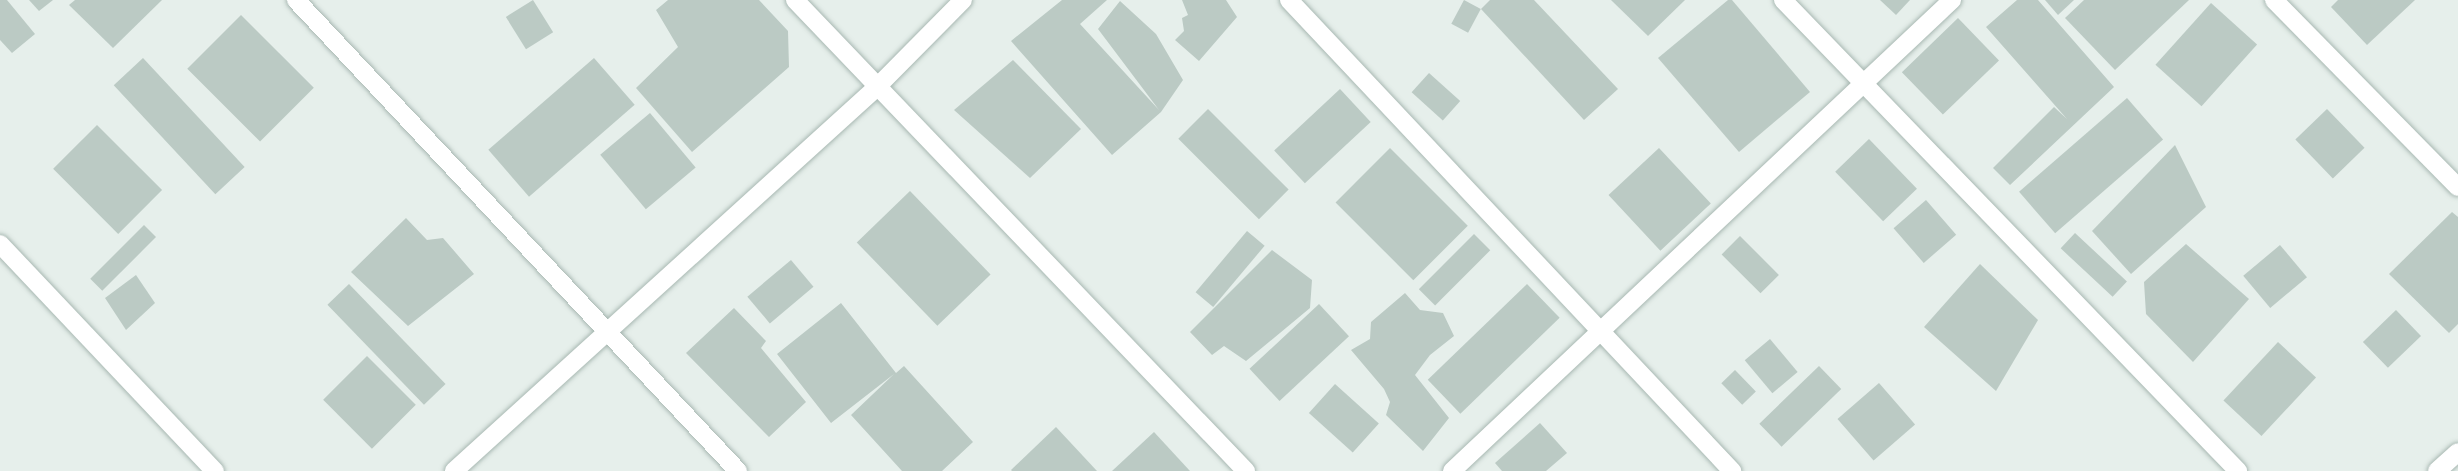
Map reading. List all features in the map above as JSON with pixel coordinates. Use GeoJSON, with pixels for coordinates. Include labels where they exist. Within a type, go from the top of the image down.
{"type":"FeatureCollection","features":[{"type":"Feature","properties":{"kind":"street"},"geometry":{"type":"LineString","coordinates":[[296,0],[738,471]]}},
{"type":"Feature","properties":{"kind":"street"},"geometry":{"type":"LineString","coordinates":[[795,0],[1246,471]]}},
{"type":"Feature","properties":{"kind":"street"},"geometry":{"type":"LineString","coordinates":[[454,471],[877,87],[963,0]]}},
{"type":"Feature","properties":{"kind":"street"},"geometry":{"type":"LineString","coordinates":[[1289,0],[1603,330],[1732,471]]}},
{"type":"Feature","properties":{"kind":"street"},"geometry":{"type":"LineString","coordinates":[[1783,0],[2238,471]]}},
{"type":"Feature","properties":{"kind":"street"},"geometry":{"type":"LineString","coordinates":[[1452,471],[1952,0]]}},
{"type":"Feature","properties":{"kind":"street"},"geometry":{"type":"LineString","coordinates":[[2274,0],[2458,187]]}},
{"type":"Feature","properties":{"kind":"street"},"geometry":{"type":"LineString","coordinates":[[0,244],[215,471]]}},
{"type":"Feature","properties":{"kind":"street"},"geometry":{"type":"LineString","coordinates":[[2438,471],[2458,452]]}},
{"type":"Feature","properties":{"kind":"building"},"geometry":{"type":"Polygon","coordinates":[[[0,0],[7,0],[35,34],[12,53],[0,40],[0,0]]]}},
{"type":"Feature","properties":{"kind":"building"},"geometry":{"type":"Polygon","coordinates":[[[29,0],[53,0],[39,11],[29,0]]]}},
{"type":"Feature","properties":{"kind":"building"},"geometry":{"type":"Polygon","coordinates":[[[75,0],[162,0],[113,48],[69,5],[75,0]]]}},
{"type":"Feature","properties":{"kind":"building"},"geometry":{"type":"Polygon","coordinates":[[[533,0],[553,32],[526,49],[506,17],[533,0]]]}},
{"type":"Feature","properties":{"kind":"building"},"geometry":{"type":"Polygon","coordinates":[[[668,0],[759,0],[788,31],[789,67],[692,152],[636,88],[678,47],[656,10],[668,0]]]}},
{"type":"Feature","properties":{"kind":"building"},"geometry":{"type":"Polygon","coordinates":[[[1062,0],[1107,0],[1080,24],[1159,110],[1098,29],[1120,1],[1156,34],[1183,80],[1161,112],[1112,155],[1011,41],[1062,0]]]}},
{"type":"Feature","properties":{"kind":"building"},"geometry":{"type":"Polygon","coordinates":[[[1182,0],[1226,0],[1237,17],[1199,61],[1175,40],[1184,31],[1182,18],[1188,15],[1182,0]]]}},
{"type":"Feature","properties":{"kind":"building"},"geometry":{"type":"Polygon","coordinates":[[[1464,0],[1481,9],[1468,33],[1451,24],[1464,0]]]}},
{"type":"Feature","properties":{"kind":"building"},"geometry":{"type":"Polygon","coordinates":[[[1490,0],[1534,0],[1618,89],[1584,120],[1481,9],[1490,0]]]}},
{"type":"Feature","properties":{"kind":"building"},"geometry":{"type":"Polygon","coordinates":[[[1611,0],[1685,0],[1648,36],[1611,0]]]}},
{"type":"Feature","properties":{"kind":"building"},"geometry":{"type":"Polygon","coordinates":[[[1728,0],[1732,0],[1810,92],[1739,152],[1658,58],[1728,0]]]}},
{"type":"Feature","properties":{"kind":"building"},"geometry":{"type":"Polygon","coordinates":[[[1880,0],[1910,0],[1896,15],[1880,0]]]}},
{"type":"Feature","properties":{"kind":"building"},"geometry":{"type":"Polygon","coordinates":[[[2017,0],[2038,0],[2114,87],[2010,185],[1993,168],[2054,107],[2067,119],[1986,27],[2017,0]]]}},
{"type":"Feature","properties":{"kind":"building"},"geometry":{"type":"Polygon","coordinates":[[[2045,0],[2074,0],[2058,15],[2045,0]]]}},
{"type":"Feature","properties":{"kind":"building"},"geometry":{"type":"Polygon","coordinates":[[[2084,0],[2189,0],[2115,70],[2065,18],[2084,0]]]}},
{"type":"Feature","properties":{"kind":"building"},"geometry":{"type":"Polygon","coordinates":[[[2338,0],[2415,0],[2367,45],[2331,7],[2338,0]]]}},
{"type":"Feature","properties":{"kind":"building"},"geometry":{"type":"Polygon","coordinates":[[[2211,3],[2257,44],[2202,106],[2155,65],[2211,3]]]}},
{"type":"Feature","properties":{"kind":"building"},"geometry":{"type":"Polygon","coordinates":[[[241,15],[314,88],[260,142],[187,69],[241,15]]]}},
{"type":"Feature","properties":{"kind":"building"},"geometry":{"type":"Polygon","coordinates":[[[1958,18],[1999,60],[1943,115],[1902,72],[1958,18]]]}},
{"type":"Feature","properties":{"kind":"building"},"geometry":{"type":"Polygon","coordinates":[[[143,58],[245,167],[215,194],[114,85],[143,58]]]}},
{"type":"Feature","properties":{"kind":"building"},"geometry":{"type":"Polygon","coordinates":[[[594,58],[635,105],[529,197],[488,150],[594,58]]]}},
{"type":"Feature","properties":{"kind":"building"},"geometry":{"type":"Polygon","coordinates":[[[1013,60],[1081,129],[1030,178],[954,110],[1013,60]]]}},
{"type":"Feature","properties":{"kind":"building"},"geometry":{"type":"Polygon","coordinates":[[[1429,73],[1460,101],[1443,120],[1412,92],[1429,73]]]}},
{"type":"Feature","properties":{"kind":"building"},"geometry":{"type":"Polygon","coordinates":[[[1340,89],[1371,122],[1305,183],[1274,150],[1340,89]]]}},
{"type":"Feature","properties":{"kind":"building"},"geometry":{"type":"Polygon","coordinates":[[[2127,98],[2163,140],[2055,233],[2019,192],[2127,98]]]}},
{"type":"Feature","properties":{"kind":"building"},"geometry":{"type":"Polygon","coordinates":[[[1208,109],[1289,190],[1259,219],[1178,139],[1208,109]]]}},
{"type":"Feature","properties":{"kind":"building"},"geometry":{"type":"Polygon","coordinates":[[[2327,109],[2365,148],[2333,178],[2295,140],[2327,109]]]}},
{"type":"Feature","properties":{"kind":"building"},"geometry":{"type":"Polygon","coordinates":[[[650,113],[696,167],[646,209],[600,155],[650,113]]]}},
{"type":"Feature","properties":{"kind":"building"},"geometry":{"type":"Polygon","coordinates":[[[97,125],[162,190],[118,234],[53,169],[97,125]]]}},
{"type":"Feature","properties":{"kind":"building"},"geometry":{"type":"Polygon","coordinates":[[[1869,139],[1917,189],[1883,221],[1835,172],[1869,139]]]}},
{"type":"Feature","properties":{"kind":"building"},"geometry":{"type":"Polygon","coordinates":[[[2175,145],[2206,207],[2131,274],[2092,231],[2175,145]]]}},
{"type":"Feature","properties":{"kind":"building"},"geometry":{"type":"Polygon","coordinates":[[[1390,148],[1468,226],[1413,280],[1336,202],[1390,148]]]}},
{"type":"Feature","properties":{"kind":"building"},"geometry":{"type":"Polygon","coordinates":[[[1659,148],[1711,204],[1660,251],[1609,195],[1659,148]]]}},
{"type":"Feature","properties":{"kind":"building"},"geometry":{"type":"Polygon","coordinates":[[[910,191],[991,274],[937,326],[857,242],[910,191]]]}},
{"type":"Feature","properties":{"kind":"building"},"geometry":{"type":"Polygon","coordinates":[[[1926,200],[1956,235],[1924,263],[1894,228],[1926,200]]]}},
{"type":"Feature","properties":{"kind":"building"},"geometry":{"type":"Polygon","coordinates":[[[2452,212],[2458,217],[2458,324],[2449,333],[2389,274],[2452,212]]]}},
{"type":"Feature","properties":{"kind":"building"},"geometry":{"type":"Polygon","coordinates":[[[406,218],[427,240],[443,238],[474,274],[408,326],[351,272],[406,218]]]}},
{"type":"Feature","properties":{"kind":"building"},"geometry":{"type":"Polygon","coordinates":[[[144,225],[156,237],[102,291],[90,279],[144,225]]]}},
{"type":"Feature","properties":{"kind":"building"},"geometry":{"type":"Polygon","coordinates":[[[1247,231],[1265,246],[1213,307],[1196,292],[1247,231]]]}},
{"type":"Feature","properties":{"kind":"building"},"geometry":{"type":"Polygon","coordinates":[[[2075,233],[2127,281],[2113,297],[2061,248],[2075,233]]]}},
{"type":"Feature","properties":{"kind":"building"},"geometry":{"type":"Polygon","coordinates":[[[1474,234],[1490,250],[1435,305],[1419,289],[1474,234]]]}},
{"type":"Feature","properties":{"kind":"building"},"geometry":{"type":"Polygon","coordinates":[[[1740,236],[1779,275],[1761,293],[1722,254],[1740,236]]]}},
{"type":"Feature","properties":{"kind":"building"},"geometry":{"type":"Polygon","coordinates":[[[2186,244],[2249,299],[2193,362],[2146,314],[2144,282],[2186,244]]]}},
{"type":"Feature","properties":{"kind":"building"},"geometry":{"type":"Polygon","coordinates":[[[2280,245],[2307,277],[2270,308],[2243,276],[2280,245]]]}},
{"type":"Feature","properties":{"kind":"building"},"geometry":{"type":"Polygon","coordinates":[[[1272,250],[1312,280],[1310,308],[1246,361],[1224,346],[1212,355],[1190,332],[1272,250]]]}},
{"type":"Feature","properties":{"kind":"building"},"geometry":{"type":"Polygon","coordinates":[[[791,260],[813,287],[770,323],[747,297],[791,260]]]}},
{"type":"Feature","properties":{"kind":"building"},"geometry":{"type":"Polygon","coordinates":[[[1980,264],[2038,320],[1996,391],[1924,327],[1980,264]]]}},
{"type":"Feature","properties":{"kind":"building"},"geometry":{"type":"Polygon","coordinates":[[[136,275],[155,303],[126,330],[105,298],[136,275]]]}},
{"type":"Feature","properties":{"kind":"building"},"geometry":{"type":"Polygon","coordinates":[[[349,284],[446,384],[424,405],[327,305],[349,284]]]}},
{"type":"Feature","properties":{"kind":"building"},"geometry":{"type":"Polygon","coordinates":[[[1527,284],[1560,318],[1460,414],[1428,380],[1527,284]]]}},
{"type":"Feature","properties":{"kind":"building"},"geometry":{"type":"Polygon","coordinates":[[[1405,293],[1420,310],[1443,313],[1454,336],[1430,355],[1415,375],[1449,418],[1423,451],[1386,415],[1390,402],[1384,389],[1351,350],[1370,339],[1371,322],[1405,293]]]}},
{"type":"Feature","properties":{"kind":"building"},"geometry":{"type":"Polygon","coordinates":[[[841,303],[896,373],[904,366],[973,442],[942,471],[902,471],[851,415],[894,374],[831,423],[777,354],[841,303]]]}},
{"type":"Feature","properties":{"kind":"building"},"geometry":{"type":"Polygon","coordinates":[[[1319,304],[1349,336],[1280,401],[1250,369],[1319,304]]]}},
{"type":"Feature","properties":{"kind":"building"},"geometry":{"type":"Polygon","coordinates":[[[734,308],[766,341],[761,348],[806,402],[769,437],[686,353],[734,308]]]}},
{"type":"Feature","properties":{"kind":"building"},"geometry":{"type":"Polygon","coordinates":[[[2396,310],[2421,336],[2388,368],[2363,342],[2396,310]]]}},
{"type":"Feature","properties":{"kind":"building"},"geometry":{"type":"Polygon","coordinates":[[[1770,339],[1798,372],[1772,393],[1745,360],[1770,339]]]}},
{"type":"Feature","properties":{"kind":"building"},"geometry":{"type":"Polygon","coordinates":[[[2278,342],[2316,377],[2261,436],[2223,401],[2278,342]]]}},
{"type":"Feature","properties":{"kind":"building"},"geometry":{"type":"Polygon","coordinates":[[[367,356],[416,405],[372,449],[323,400],[367,356]]]}},
{"type":"Feature","properties":{"kind":"building"},"geometry":{"type":"Polygon","coordinates":[[[1819,366],[1841,389],[1782,447],[1759,424],[1819,366]]]}},
{"type":"Feature","properties":{"kind":"building"},"geometry":{"type":"Polygon","coordinates":[[[1735,370],[1756,392],[1742,405],[1721,383],[1735,370]]]}},
{"type":"Feature","properties":{"kind":"building"},"geometry":{"type":"Polygon","coordinates":[[[1879,383],[1915,425],[1874,461],[1837,419],[1879,383]]]}},
{"type":"Feature","properties":{"kind":"building"},"geometry":{"type":"Polygon","coordinates":[[[1335,384],[1379,423],[1353,452],[1309,413],[1335,384]]]}},
{"type":"Feature","properties":{"kind":"building"},"geometry":{"type":"Polygon","coordinates":[[[1540,423],[1567,453],[1546,471],[1502,471],[1495,463],[1540,423]]]}},
{"type":"Feature","properties":{"kind":"building"},"geometry":{"type":"Polygon","coordinates":[[[1056,427],[1097,471],[1011,470],[1056,427]]]}},
{"type":"Feature","properties":{"kind":"building"},"geometry":{"type":"Polygon","coordinates":[[[1154,432],[1190,471],[1112,471],[1154,432]]]}}]}
